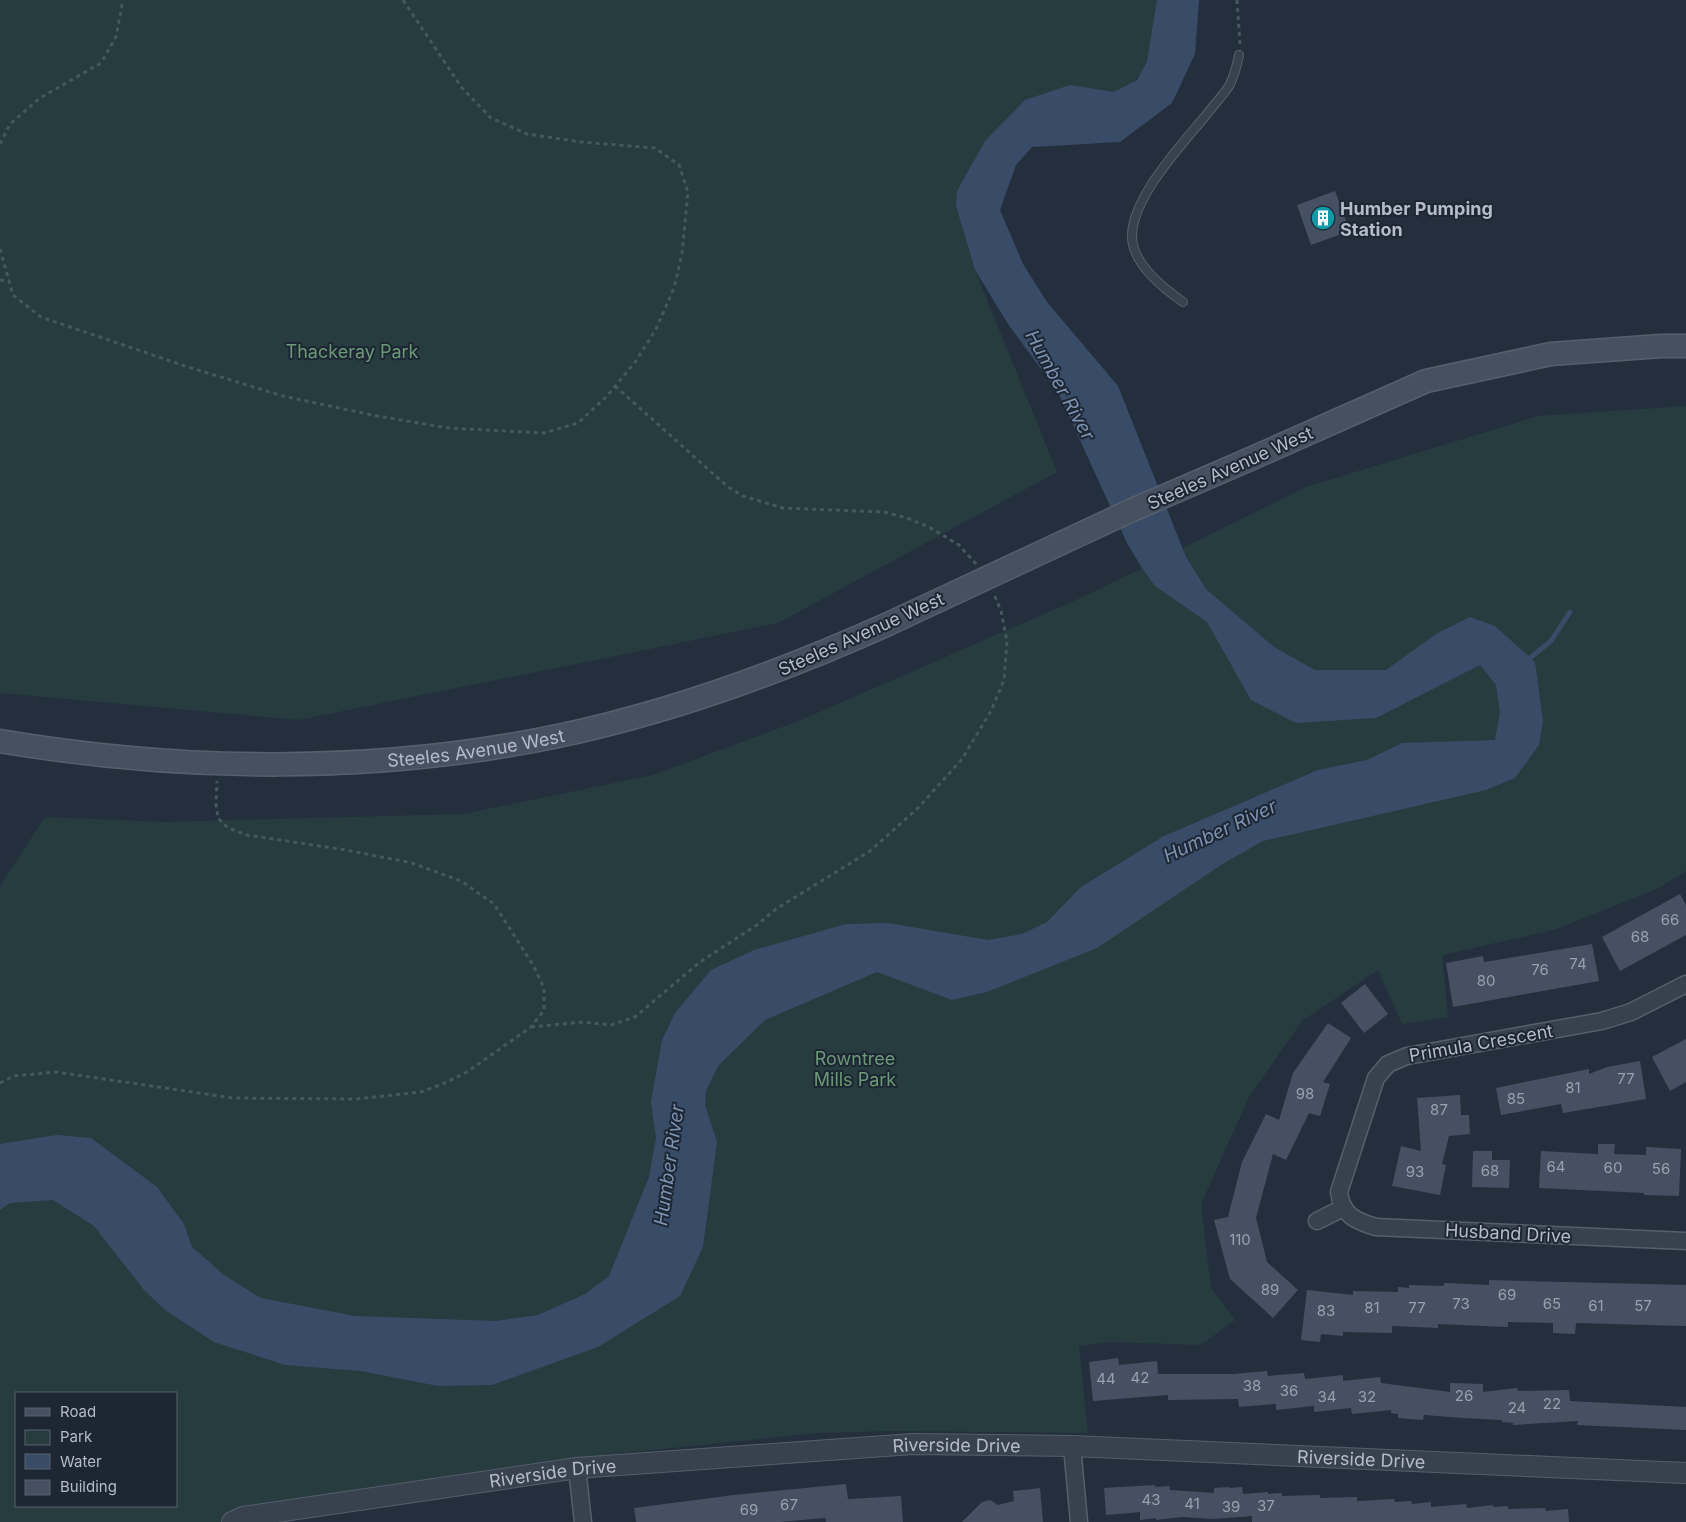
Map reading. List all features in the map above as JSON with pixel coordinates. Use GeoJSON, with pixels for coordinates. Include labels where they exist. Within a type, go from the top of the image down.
{"type":"FeatureCollection","features":[{"type":"Feature","properties":{"kind":"main road","name":"Steeles Avenue West"},"geometry":{"type":"LineString","coordinates":[[0,741],[100,756],[217,764],[286,765],[382,760],[511,745],[560,735],[659,710],[745,683],[810,659],[1130,512],[1426,381],[1551,354],[1686,346]]}},
{"type":"Feature","properties":{"kind":"street","name":"Primula Crescent"},"geometry":{"type":"LineString","coordinates":[[1342,1206],[1340,1192],[1376,1078],[1388,1064],[1407,1056],[1615,1018],[1647,1005],[1686,984]]}},
{"type":"Feature","properties":{"kind":"street"},"geometry":{"type":"LineString","coordinates":[[1318,1221],[1342,1206]]}},
{"type":"Feature","properties":{"kind":"street","name":"Husband Drive"},"geometry":{"type":"LineString","coordinates":[[1342,1206],[1356,1221],[1376,1227],[1686,1241]]}},
{"type":"Feature","properties":{"kind":"street","name":"Riverside Drive"},"geometry":{"type":"LineString","coordinates":[[232,1522],[243,1516],[578,1468],[913,1444],[1072,1446],[1686,1473]]}},
{"type":"Feature","properties":{"kind":"street"},"geometry":{"type":"LineString","coordinates":[[1072,1446],[1079,1522]]}},
{"type":"Feature","properties":{"kind":"street"},"geometry":{"type":"LineString","coordinates":[[578,1468],[583,1522]]}},
{"type":"Feature","properties":{"kind":"lane"},"geometry":{"type":"LineString","coordinates":[[1183,302],[1164,289],[1148,273],[1134,248],[1132,235],[1134,222],[1144,194],[1230,86],[1239,55]]}},
{"type":"Feature","properties":{"kind":"path"},"geometry":{"type":"LineString","coordinates":[[0,144],[10,124],[40,98],[101,64],[116,37],[122,0]]}},
{"type":"Feature","properties":{"kind":"path"},"geometry":{"type":"LineString","coordinates":[[0,249],[13,295],[41,317],[185,366],[274,393],[372,415],[448,428],[544,433],[578,423],[615,386],[636,361],[656,329],[674,288],[682,254],[688,192],[679,165],[655,148],[581,142],[527,134],[490,118],[462,88],[403,0]]}},
{"type":"Feature","properties":{"kind":"path"},"geometry":{"type":"LineString","coordinates":[[1237,0],[1239,55]]}},
{"type":"Feature","properties":{"kind":"path"},"geometry":{"type":"LineString","coordinates":[[0,280],[9,281]]}},
{"type":"Feature","properties":{"kind":"path"},"geometry":{"type":"LineString","coordinates":[[615,386],[728,487],[743,496],[784,508],[884,512],[907,518],[929,527],[959,545],[979,567]]}},
{"type":"Feature","properties":{"kind":"path"},"geometry":{"type":"LineString","coordinates":[[531,1027],[583,1022],[611,1025],[635,1018],[700,962],[757,925],[776,909],[870,851],[918,807],[962,759],[991,711],[1004,680],[1007,641],[1001,611],[992,588]]}},
{"type":"Feature","properties":{"kind":"path"},"geometry":{"type":"LineString","coordinates":[[0,1084],[14,1076],[56,1072],[233,1098],[356,1099],[421,1092],[467,1072],[531,1027],[544,1010],[544,988],[533,964],[494,904],[461,881],[412,864],[346,850],[247,835],[228,828],[218,818],[216,804],[217,764]]}},
{"type":"Feature","properties":{"kind":"green space","name":"Thackeray Park"},"geometry":{"type":"Polygon","coordinates":[[[0,0],[1157,0],[1149,54],[1138,77],[1128,86],[1116,92],[1106,92],[1070,85],[956,206],[975,270],[1057,472],[778,623],[299,720],[0,693],[0,0]]]}},
{"type":"Feature","properties":{"kind":"green space","name":"Rowntree Mills Park"},"geometry":{"type":"Polygon","coordinates":[[[1686,406],[1686,871],[1657,889],[1554,930],[1442,955],[1448,1017],[1402,1024],[1378,970],[1302,1021],[1249,1097],[1201,1204],[1211,1288],[1235,1320],[1201,1345],[1108,1342],[1079,1346],[1088,1433],[892,1431],[817,1433],[566,1459],[371,1487],[237,1519],[237,1522],[0,1522],[0,886],[45,817],[163,822],[463,814],[653,775],[801,720],[1085,596],[1306,487],[1538,416],[1686,406]]]}},
{"type":"Feature","properties":{"kind":"water","name":"Humber River"},"geometry":{"type":"Polygon","coordinates":[[[1157,0],[1199,0],[1195,54],[1172,103],[1120,142],[1032,147],[1016,165],[1000,210],[1023,264],[1047,302],[1118,386],[1186,557],[1206,589],[1274,647],[1315,670],[1386,670],[1436,634],[1470,617],[1495,626],[1535,662],[1543,721],[1539,745],[1515,778],[1486,790],[1263,841],[1224,863],[1097,948],[987,992],[952,1000],[877,972],[765,1020],[718,1066],[706,1091],[705,1105],[717,1142],[703,1247],[680,1296],[598,1347],[492,1385],[438,1386],[361,1371],[285,1365],[214,1342],[165,1310],[144,1290],[94,1226],[53,1200],[10,1203],[0,1210],[0,1144],[57,1135],[91,1138],[157,1187],[184,1224],[192,1247],[224,1275],[261,1298],[355,1316],[496,1321],[538,1315],[585,1294],[609,1276],[649,1177],[656,1138],[651,1102],[662,1040],[675,1013],[711,970],[754,950],[846,924],[888,923],[988,940],[1022,934],[1047,922],[1081,887],[1164,836],[1318,770],[1367,760],[1402,743],[1495,740],[1500,712],[1496,685],[1480,665],[1376,718],[1296,723],[1251,700],[1207,622],[1155,586],[1142,568],[1127,543],[1058,392],[1008,324],[975,270],[956,206],[957,191],[985,141],[1025,100],[1070,85],[1114,92],[1137,80],[1147,61],[1157,0]]]}},
{"type":"Feature","properties":{"kind":"building","name":"Humber Pumping Station"},"geometry":{"type":"Polygon","coordinates":[[[1335,191],[1350,231],[1311,245],[1297,205],[1335,191]]]}},
{"type":"Feature","properties":{"kind":"building"},"geometry":{"type":"Polygon","coordinates":[[[1680,894],[1686,905],[1686,935],[1620,971],[1602,937],[1680,894]]]}},
{"type":"Feature","properties":{"kind":"building"},"geometry":{"type":"Polygon","coordinates":[[[1592,944],[1599,981],[1453,1007],[1446,963],[1483,956],[1484,962],[1592,944]]]}},
{"type":"Feature","properties":{"kind":"building"},"geometry":{"type":"Polygon","coordinates":[[[1365,984],[1388,1014],[1364,1033],[1341,1003],[1365,984]]]}},
{"type":"Feature","properties":{"kind":"building"},"geometry":{"type":"Polygon","coordinates":[[[1328,1023],[1351,1038],[1323,1082],[1330,1084],[1320,1116],[1309,1113],[1286,1160],[1273,1154],[1256,1218],[1267,1262],[1298,1290],[1273,1318],[1230,1279],[1214,1220],[1228,1217],[1242,1162],[1266,1114],[1279,1120],[1293,1073],[1328,1023]]]}},
{"type":"Feature","properties":{"kind":"building"},"geometry":{"type":"Polygon","coordinates":[[[1686,1039],[1686,1082],[1670,1091],[1652,1057],[1686,1039]]]}},
{"type":"Feature","properties":{"kind":"building"},"geometry":{"type":"Polygon","coordinates":[[[1640,1061],[1646,1099],[1563,1113],[1561,1104],[1501,1115],[1496,1088],[1589,1069],[1589,1074],[1607,1067],[1640,1061]]]}},
{"type":"Feature","properties":{"kind":"building"},"geometry":{"type":"Polygon","coordinates":[[[1460,1095],[1461,1115],[1469,1115],[1470,1134],[1449,1136],[1442,1164],[1446,1165],[1440,1195],[1392,1186],[1401,1146],[1421,1151],[1417,1098],[1460,1095]]]}},
{"type":"Feature","properties":{"kind":"building"},"geometry":{"type":"Polygon","coordinates":[[[1598,1144],[1615,1144],[1614,1154],[1646,1155],[1646,1147],[1681,1149],[1679,1196],[1539,1188],[1541,1151],[1598,1154],[1598,1144]]]}},
{"type":"Feature","properties":{"kind":"building"},"geometry":{"type":"Polygon","coordinates":[[[1473,1151],[1492,1151],[1492,1160],[1510,1160],[1509,1188],[1472,1187],[1473,1151]]]}},
{"type":"Feature","properties":{"kind":"building"},"geometry":{"type":"Polygon","coordinates":[[[1489,1280],[1686,1285],[1686,1326],[1576,1323],[1575,1334],[1553,1333],[1553,1323],[1508,1322],[1508,1327],[1438,1324],[1438,1328],[1392,1326],[1392,1333],[1343,1332],[1343,1336],[1321,1334],[1320,1342],[1301,1340],[1307,1290],[1353,1295],[1353,1291],[1398,1292],[1398,1287],[1409,1288],[1409,1285],[1443,1286],[1445,1283],[1489,1285],[1489,1280]]]}},
{"type":"Feature","properties":{"kind":"building"},"geometry":{"type":"Polygon","coordinates":[[[1118,1358],[1119,1365],[1157,1361],[1158,1374],[1234,1374],[1267,1371],[1268,1376],[1304,1373],[1305,1379],[1343,1375],[1343,1381],[1380,1377],[1381,1383],[1450,1392],[1450,1383],[1483,1384],[1483,1392],[1517,1388],[1518,1391],[1569,1390],[1570,1401],[1686,1407],[1686,1430],[1577,1425],[1578,1421],[1513,1425],[1513,1423],[1502,1422],[1502,1420],[1424,1415],[1423,1420],[1398,1418],[1398,1414],[1391,1413],[1391,1410],[1352,1414],[1351,1408],[1314,1412],[1314,1406],[1276,1410],[1276,1404],[1239,1407],[1238,1399],[1168,1400],[1168,1395],[1093,1401],[1089,1362],[1118,1358]]]}},
{"type":"Feature","properties":{"kind":"building"},"geometry":{"type":"Polygon","coordinates":[[[846,1484],[848,1499],[901,1496],[903,1522],[826,1522],[825,1518],[779,1522],[636,1522],[634,1508],[734,1495],[846,1484]]]}},
{"type":"Feature","properties":{"kind":"building"},"geometry":{"type":"Polygon","coordinates":[[[1155,1485],[1155,1487],[1169,1486],[1170,1490],[1214,1493],[1214,1488],[1242,1487],[1243,1494],[1268,1492],[1268,1494],[1282,1493],[1282,1496],[1320,1495],[1320,1498],[1357,1497],[1357,1501],[1394,1499],[1395,1502],[1411,1501],[1412,1504],[1431,1502],[1431,1507],[1466,1504],[1467,1508],[1493,1505],[1493,1507],[1508,1506],[1508,1509],[1545,1508],[1546,1511],[1568,1509],[1569,1522],[1252,1522],[1252,1516],[1214,1519],[1182,1517],[1140,1520],[1140,1512],[1106,1515],[1104,1488],[1155,1485]]]}},
{"type":"Feature","properties":{"kind":"building"},"geometry":{"type":"Polygon","coordinates":[[[1040,1488],[1043,1522],[962,1522],[982,1502],[990,1500],[998,1505],[1014,1501],[1013,1491],[1040,1488]]]}},
{"type":"Feature","properties":{"kind":"waterway"},"geometry":{"type":"LineString","coordinates":[[1526,661],[1551,641],[1570,612]]}},
{"type":"Feature","properties":{"kind":"place","name":"Humber Pumping Station"},"geometry":{"type":"Point","coordinates":[1323,218]}}]}
